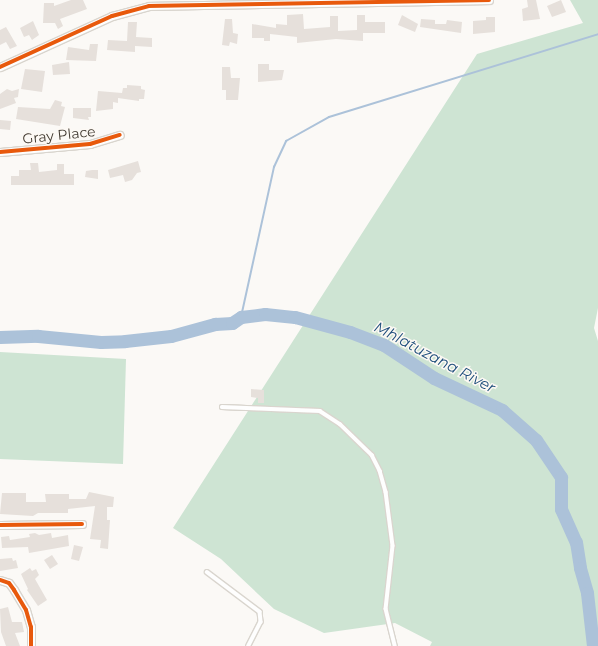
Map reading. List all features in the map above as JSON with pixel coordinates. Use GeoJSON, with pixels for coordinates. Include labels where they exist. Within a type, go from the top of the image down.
{"type":"FeatureCollection","features":[{"type":"Feature","properties":{"kind":"street"},"geometry":{"type":"LineString","coordinates":[[0,67],[136,8],[163,4],[489,0]]}},
{"type":"Feature","properties":{"kind":"street","name":"Gray Place"},"geometry":{"type":"LineString","coordinates":[[0,152],[90,144],[120,135]]}},
{"type":"Feature","properties":{"kind":"street"},"geometry":{"type":"LineString","coordinates":[[0,525],[82,524]]}},
{"type":"Feature","properties":{"kind":"street"},"geometry":{"type":"LineString","coordinates":[[0,580],[8,583],[26,610],[31,627],[31,646]]}},
{"type":"Feature","properties":{"kind":"lane"},"geometry":{"type":"LineString","coordinates":[[222,407],[320,411],[340,424],[368,449],[378,467],[386,492],[393,551],[386,617],[395,639],[395,646]]}},
{"type":"Feature","properties":{"kind":"lane"},"geometry":{"type":"LineString","coordinates":[[207,572],[260,612],[261,622],[249,646]]}},
{"type":"Feature","properties":{"kind":"green space"},"geometry":{"type":"Polygon","coordinates":[[[570,0],[598,0],[598,308],[594,328],[598,341],[598,646],[430,646],[432,642],[395,623],[324,633],[274,609],[221,559],[173,528],[477,54],[583,23],[570,0]]]}},
{"type":"Feature","properties":{"kind":"green space"},"geometry":{"type":"Polygon","coordinates":[[[0,352],[126,359],[123,464],[0,459],[0,352]]]}},
{"type":"Feature","properties":{"kind":"building"},"geometry":{"type":"Polygon","coordinates":[[[71,0],[83,0],[87,9],[60,19],[63,26],[58,29],[55,23],[43,23],[44,3],[54,3],[54,6],[71,0]]]}},
{"type":"Feature","properties":{"kind":"building"},"geometry":{"type":"Polygon","coordinates":[[[527,0],[536,0],[540,19],[523,21],[522,9],[528,7],[527,0]]]}},
{"type":"Feature","properties":{"kind":"building"},"geometry":{"type":"Polygon","coordinates":[[[561,0],[566,12],[552,17],[547,6],[561,0]]]}},
{"type":"Feature","properties":{"kind":"building"},"geometry":{"type":"Polygon","coordinates":[[[303,14],[304,29],[330,27],[330,16],[338,16],[338,31],[357,30],[357,15],[365,15],[365,22],[385,22],[385,33],[363,33],[363,41],[336,39],[297,43],[297,37],[270,34],[270,41],[264,41],[264,38],[252,38],[252,24],[276,28],[276,24],[287,25],[287,15],[303,14]]]}},
{"type":"Feature","properties":{"kind":"building"},"geometry":{"type":"Polygon","coordinates":[[[402,15],[418,24],[415,32],[398,25],[402,15]]]}},
{"type":"Feature","properties":{"kind":"building"},"geometry":{"type":"Polygon","coordinates":[[[486,17],[495,17],[495,32],[473,34],[473,21],[486,20],[486,17]]]}},
{"type":"Feature","properties":{"kind":"building"},"geometry":{"type":"Polygon","coordinates":[[[225,19],[232,19],[233,33],[238,34],[237,44],[230,42],[229,46],[222,45],[225,19]]]}},
{"type":"Feature","properties":{"kind":"building"},"geometry":{"type":"Polygon","coordinates":[[[421,19],[435,20],[435,24],[446,24],[447,20],[462,22],[461,33],[420,27],[421,19]]]}},
{"type":"Feature","properties":{"kind":"building"},"geometry":{"type":"Polygon","coordinates":[[[33,21],[39,35],[32,40],[29,35],[24,37],[20,28],[33,21]]]}},
{"type":"Feature","properties":{"kind":"building"},"geometry":{"type":"Polygon","coordinates":[[[128,22],[137,22],[136,37],[152,38],[152,47],[135,46],[135,52],[107,50],[108,40],[127,41],[128,22]]]}},
{"type":"Feature","properties":{"kind":"building"},"geometry":{"type":"Polygon","coordinates":[[[6,27],[17,46],[10,49],[6,42],[0,45],[0,30],[6,27]]]}},
{"type":"Feature","properties":{"kind":"building"},"geometry":{"type":"Polygon","coordinates":[[[90,44],[98,44],[96,61],[66,60],[68,47],[89,50],[90,44]]]}},
{"type":"Feature","properties":{"kind":"building"},"geometry":{"type":"Polygon","coordinates":[[[69,62],[70,74],[53,75],[52,65],[69,62]]]}},
{"type":"Feature","properties":{"kind":"building"},"geometry":{"type":"Polygon","coordinates":[[[258,64],[269,64],[269,70],[284,70],[282,80],[258,82],[258,64]]]}},
{"type":"Feature","properties":{"kind":"building"},"geometry":{"type":"Polygon","coordinates":[[[222,67],[230,67],[231,78],[240,78],[238,100],[226,100],[226,90],[222,90],[222,67]]]}},
{"type":"Feature","properties":{"kind":"building"},"geometry":{"type":"Polygon","coordinates":[[[25,69],[45,71],[42,92],[21,89],[25,69]]]}},
{"type":"Feature","properties":{"kind":"building"},"geometry":{"type":"Polygon","coordinates":[[[127,85],[141,86],[141,89],[145,90],[144,99],[139,99],[139,101],[118,98],[118,103],[113,102],[113,109],[96,111],[98,91],[122,93],[123,88],[127,88],[127,85]]]}},
{"type":"Feature","properties":{"kind":"building"},"geometry":{"type":"Polygon","coordinates":[[[7,89],[12,91],[19,89],[18,97],[14,98],[16,103],[0,109],[0,94],[7,89]]]}},
{"type":"Feature","properties":{"kind":"building"},"geometry":{"type":"Polygon","coordinates":[[[55,100],[62,102],[61,106],[65,107],[60,126],[16,119],[18,107],[50,109],[55,100]]]}},
{"type":"Feature","properties":{"kind":"building"},"geometry":{"type":"Polygon","coordinates":[[[73,108],[91,108],[91,117],[88,117],[89,120],[73,118],[73,108]]]}},
{"type":"Feature","properties":{"kind":"building"},"geometry":{"type":"Polygon","coordinates":[[[0,120],[11,121],[10,130],[0,129],[0,120]]]}},
{"type":"Feature","properties":{"kind":"building"},"geometry":{"type":"Polygon","coordinates":[[[138,161],[141,172],[137,173],[132,180],[125,182],[123,175],[110,178],[108,170],[138,161]]]}},
{"type":"Feature","properties":{"kind":"building"},"geometry":{"type":"Polygon","coordinates":[[[30,163],[38,163],[39,172],[57,170],[57,164],[64,164],[64,174],[74,174],[74,185],[11,185],[11,176],[19,176],[19,170],[31,170],[30,163]]]}},
{"type":"Feature","properties":{"kind":"building"},"geometry":{"type":"Polygon","coordinates":[[[98,170],[98,179],[85,177],[86,171],[98,170]]]}},
{"type":"Feature","properties":{"kind":"building"},"geometry":{"type":"Polygon","coordinates":[[[251,389],[264,390],[264,403],[258,403],[258,398],[251,397],[251,389]]]}},
{"type":"Feature","properties":{"kind":"building"},"geometry":{"type":"Polygon","coordinates":[[[89,492],[114,497],[113,507],[107,507],[107,520],[110,520],[108,549],[100,548],[101,540],[90,539],[95,506],[68,509],[68,513],[38,513],[33,516],[0,514],[2,493],[26,493],[26,502],[46,502],[45,494],[69,494],[69,499],[86,499],[89,492]]]}},
{"type":"Feature","properties":{"kind":"building"},"geometry":{"type":"Polygon","coordinates":[[[35,533],[39,535],[51,533],[52,538],[68,535],[69,546],[29,553],[28,547],[2,548],[1,537],[9,536],[10,540],[30,537],[29,534],[35,533]]]}},
{"type":"Feature","properties":{"kind":"building"},"geometry":{"type":"Polygon","coordinates":[[[74,545],[83,547],[79,561],[71,559],[74,545]]]}},
{"type":"Feature","properties":{"kind":"building"},"geometry":{"type":"Polygon","coordinates":[[[52,555],[58,564],[50,569],[44,560],[52,555]]]}},
{"type":"Feature","properties":{"kind":"building"},"geometry":{"type":"Polygon","coordinates":[[[12,558],[13,561],[16,560],[18,568],[0,571],[0,559],[12,558]]]}},
{"type":"Feature","properties":{"kind":"building"},"geometry":{"type":"Polygon","coordinates":[[[30,568],[32,571],[36,569],[39,575],[35,579],[47,600],[38,606],[27,590],[28,589],[21,574],[30,568]]]}},
{"type":"Feature","properties":{"kind":"building"},"geometry":{"type":"Polygon","coordinates":[[[8,607],[12,622],[22,622],[24,632],[15,633],[20,646],[6,646],[1,632],[0,609],[8,607]]]}},
{"type":"Feature","properties":{"kind":"waterway"},"geometry":{"type":"LineString","coordinates":[[241,317],[274,167],[286,141],[329,117],[598,34]]}},
{"type":"Feature","properties":{"kind":"waterway","name":"Mhlatuzana River"},"geometry":{"type":"LineString","coordinates":[[0,337],[38,336],[101,342],[125,341],[171,336],[215,324],[232,323],[241,317],[265,314],[295,317],[350,332],[384,345],[434,378],[502,410],[536,440],[561,477],[561,509],[576,542],[580,568],[587,593],[593,646]]}},
{"type":"Feature","properties":{"kind":"cycle path"},"geometry":{"type":"LineString","coordinates":[[0,67],[112,16],[149,6],[489,0]]}},
{"type":"Feature","properties":{"kind":"cycle path"},"geometry":{"type":"LineString","coordinates":[[0,152],[90,144],[120,135]]}},
{"type":"Feature","properties":{"kind":"cycle path"},"geometry":{"type":"LineString","coordinates":[[0,525],[82,524]]}},
{"type":"Feature","properties":{"kind":"cycle path"},"geometry":{"type":"LineString","coordinates":[[0,580],[9,583],[26,610],[31,627],[31,646]]}}]}
